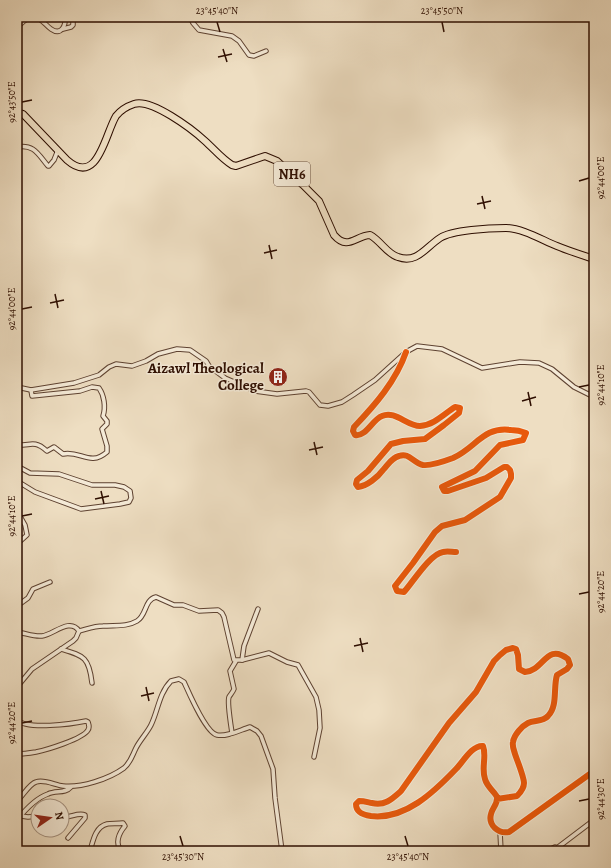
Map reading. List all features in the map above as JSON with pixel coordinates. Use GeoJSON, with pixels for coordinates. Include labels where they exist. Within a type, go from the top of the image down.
{"type":"FeatureCollection","features":[{"type":"Feature","properties":{"kind":"highway","name":"NH6"},"geometry":{"type":"LineString","coordinates":[[17,112],[23,114],[74,166],[81,168],[93,164],[100,154],[107,134],[117,115],[132,104],[140,102],[151,105],[166,112],[203,139],[232,166],[265,156],[277,161],[304,185],[319,201],[334,235],[342,242],[352,242],[364,236],[370,235],[394,255],[400,258],[407,259],[421,255],[440,237],[448,234],[474,230],[507,228],[516,229],[558,247],[594,259]]}},
{"type":"Feature","properties":{"kind":"street"},"geometry":{"type":"LineString","coordinates":[[17,27],[32,17],[41,19],[52,30],[58,31],[71,27],[73,25],[73,17]]}},
{"type":"Feature","properties":{"kind":"street"},"geometry":{"type":"LineString","coordinates":[[63,29],[66,24],[65,17]]}},
{"type":"Feature","properties":{"kind":"street"},"geometry":{"type":"LineString","coordinates":[[190,17],[199,30],[232,36],[239,41],[249,55],[254,56],[266,51]]}},
{"type":"Feature","properties":{"kind":"street"},"geometry":{"type":"LineString","coordinates":[[17,147],[33,149],[41,155],[48,166],[54,160],[58,150]]}},
{"type":"Feature","properties":{"kind":"street"},"geometry":{"type":"LineString","coordinates":[[17,387],[31,390],[74,383],[99,375],[109,367],[116,364],[132,366],[146,362],[158,354],[172,350],[184,349],[190,350],[198,355],[206,361],[209,366],[225,378],[244,387],[256,391],[277,394],[306,391],[320,405],[328,406],[348,399],[375,380],[406,352],[417,346],[437,348],[447,351],[482,368],[520,362],[539,363],[552,369],[574,387],[594,397]]}},
{"type":"Feature","properties":{"kind":"street"},"geometry":{"type":"LineString","coordinates":[[406,352],[402,364],[384,392],[354,427],[353,431],[355,435],[361,435],[383,416],[392,416],[420,426],[433,422],[455,407],[460,408],[459,413],[444,426],[424,439],[391,444],[368,471],[357,480],[356,484],[358,487],[367,485],[383,471],[389,463],[399,456],[407,455],[419,464],[430,464],[452,458],[460,454],[491,431],[496,429],[503,428],[526,433],[523,440],[500,445],[475,471],[442,487],[444,491],[448,491],[486,478],[504,467],[507,467],[511,474],[507,487],[500,497],[465,520],[442,526],[434,532],[395,586],[397,591],[404,592],[420,572],[439,553],[445,551],[456,552]]}},
{"type":"Feature","properties":{"kind":"street"},"geometry":{"type":"LineString","coordinates":[[17,444],[26,446],[37,444],[42,446],[47,451],[54,447],[63,454],[71,453],[90,459],[103,456],[107,452],[107,446],[102,429],[108,421],[103,416],[105,412],[104,400],[98,388],[92,387],[32,396],[31,390]]}},
{"type":"Feature","properties":{"kind":"street"},"geometry":{"type":"LineString","coordinates":[[17,466],[30,473],[59,474],[92,484],[124,487],[130,491],[132,498],[129,502],[120,504],[81,509],[34,492],[17,481]]}},
{"type":"Feature","properties":{"kind":"street"},"geometry":{"type":"LineString","coordinates":[[17,511],[25,525],[27,535],[17,544]]}},
{"type":"Feature","properties":{"kind":"street"},"geometry":{"type":"LineString","coordinates":[[17,606],[28,598],[33,589],[50,582]]}},
{"type":"Feature","properties":{"kind":"street"},"geometry":{"type":"LineString","coordinates":[[79,631],[103,626],[124,625],[137,621],[148,602],[152,598],[157,597],[174,605],[183,605],[199,611],[216,610],[220,612],[224,617],[233,658],[236,661]]}},
{"type":"Feature","properties":{"kind":"street"},"geometry":{"type":"LineString","coordinates":[[242,660],[244,646],[258,609]]}},
{"type":"Feature","properties":{"kind":"street"},"geometry":{"type":"LineString","coordinates":[[17,632],[37,636],[48,635],[66,626],[75,627],[79,631]]}},
{"type":"Feature","properties":{"kind":"street"},"geometry":{"type":"LineString","coordinates":[[17,687],[31,670],[76,638],[79,631]]}},
{"type":"Feature","properties":{"kind":"street"},"geometry":{"type":"LineString","coordinates":[[497,799],[517,796],[522,788],[524,781],[513,748],[513,741],[517,734],[528,723],[544,719],[550,714],[556,694],[557,675],[567,669],[570,665],[568,659],[559,653],[552,654],[530,671],[525,672],[520,670],[516,649],[510,648],[503,652],[494,661],[476,692],[449,722],[400,791],[385,804],[374,804],[362,801],[357,802],[356,808],[358,811],[363,814],[385,816],[399,813],[420,803],[456,770],[475,748],[481,745],[484,749],[484,779],[488,787],[496,795],[497,799],[490,817],[494,828],[500,832],[509,832],[594,771]]}},
{"type":"Feature","properties":{"kind":"street"},"geometry":{"type":"LineString","coordinates":[[61,649],[80,655],[86,660],[92,683]]}},
{"type":"Feature","properties":{"kind":"street"},"geometry":{"type":"LineString","coordinates":[[232,733],[228,702],[234,689],[230,671],[236,661],[269,653],[287,662],[298,665],[318,702],[319,733],[314,757]]}},
{"type":"Feature","properties":{"kind":"street"},"geometry":{"type":"LineString","coordinates":[[17,801],[29,787],[36,782],[47,782],[71,787],[81,786],[98,781],[123,769],[130,762],[136,747],[151,726],[164,688],[171,681],[179,679],[184,682],[200,715],[211,732],[218,736],[250,727],[261,736],[274,774],[274,791],[282,851]]}},
{"type":"Feature","properties":{"kind":"street"},"geometry":{"type":"LineString","coordinates":[[17,720],[22,723],[50,725],[72,724],[86,721],[90,726],[89,730],[76,739],[36,752],[17,754]]}},
{"type":"Feature","properties":{"kind":"street"},"geometry":{"type":"LineString","coordinates":[[17,820],[34,803],[46,794],[64,792],[71,787]]}},
{"type":"Feature","properties":{"kind":"street"},"geometry":{"type":"LineString","coordinates":[[70,817],[80,814],[85,815],[85,818],[70,836]]}},
{"type":"Feature","properties":{"kind":"street"},"geometry":{"type":"LineString","coordinates":[[21,816],[30,817]]}},
{"type":"Feature","properties":{"kind":"street"},"geometry":{"type":"LineString","coordinates":[[547,851],[554,848],[558,850],[594,820]]}},
{"type":"Feature","properties":{"kind":"street"},"geometry":{"type":"LineString","coordinates":[[90,851],[96,834],[103,826],[108,824],[114,825],[123,823],[125,826],[121,830],[118,842],[122,851]]}},
{"type":"Feature","properties":{"kind":"street"},"geometry":{"type":"LineString","coordinates":[[500,832],[501,851]]}},
{"type":"Feature","properties":{"kind":"street"},"geometry":{"type":"LineString","coordinates":[[129,851],[136,851]]}},
{"type":"Feature","properties":{"kind":"cycle path"},"geometry":{"type":"LineString","coordinates":[[406,352],[391,383],[370,410],[354,427],[353,431],[355,435],[359,435],[366,431],[378,418],[382,416],[392,415],[410,424],[420,426],[430,424],[455,407],[460,408],[459,413],[425,439],[403,441],[391,444],[368,471],[357,480],[356,484],[358,487],[372,481],[392,460],[402,455],[406,455],[420,464],[430,465],[461,454],[486,434],[493,431],[513,430],[526,433],[523,440],[500,445],[475,471],[442,487],[444,491],[448,491],[486,478],[504,467],[507,467],[511,474],[511,478],[500,497],[465,520],[442,526],[435,532],[395,586],[397,591],[404,592],[427,563],[438,554],[445,552],[456,552]]}},
{"type":"Feature","properties":{"kind":"cycle path"},"geometry":{"type":"LineString","coordinates":[[497,799],[517,796],[523,789],[524,780],[513,748],[514,739],[526,724],[544,719],[551,712],[554,702],[557,675],[567,669],[570,665],[568,659],[561,655],[550,655],[537,667],[525,672],[519,669],[516,649],[513,648],[506,650],[494,661],[476,692],[449,723],[401,791],[385,803],[377,804],[359,801],[356,804],[356,807],[357,810],[363,814],[371,816],[396,814],[407,809],[418,803],[438,787],[471,751],[479,746],[483,746],[485,779],[497,797],[497,802],[492,810],[490,818],[491,822],[492,825],[501,832],[509,832],[594,771]]}},
{"type":"Feature","properties":{"kind":"place","name":"Aizawl Theological College"},"geometry":{"type":"Point","coordinates":[278,377]}}]}
